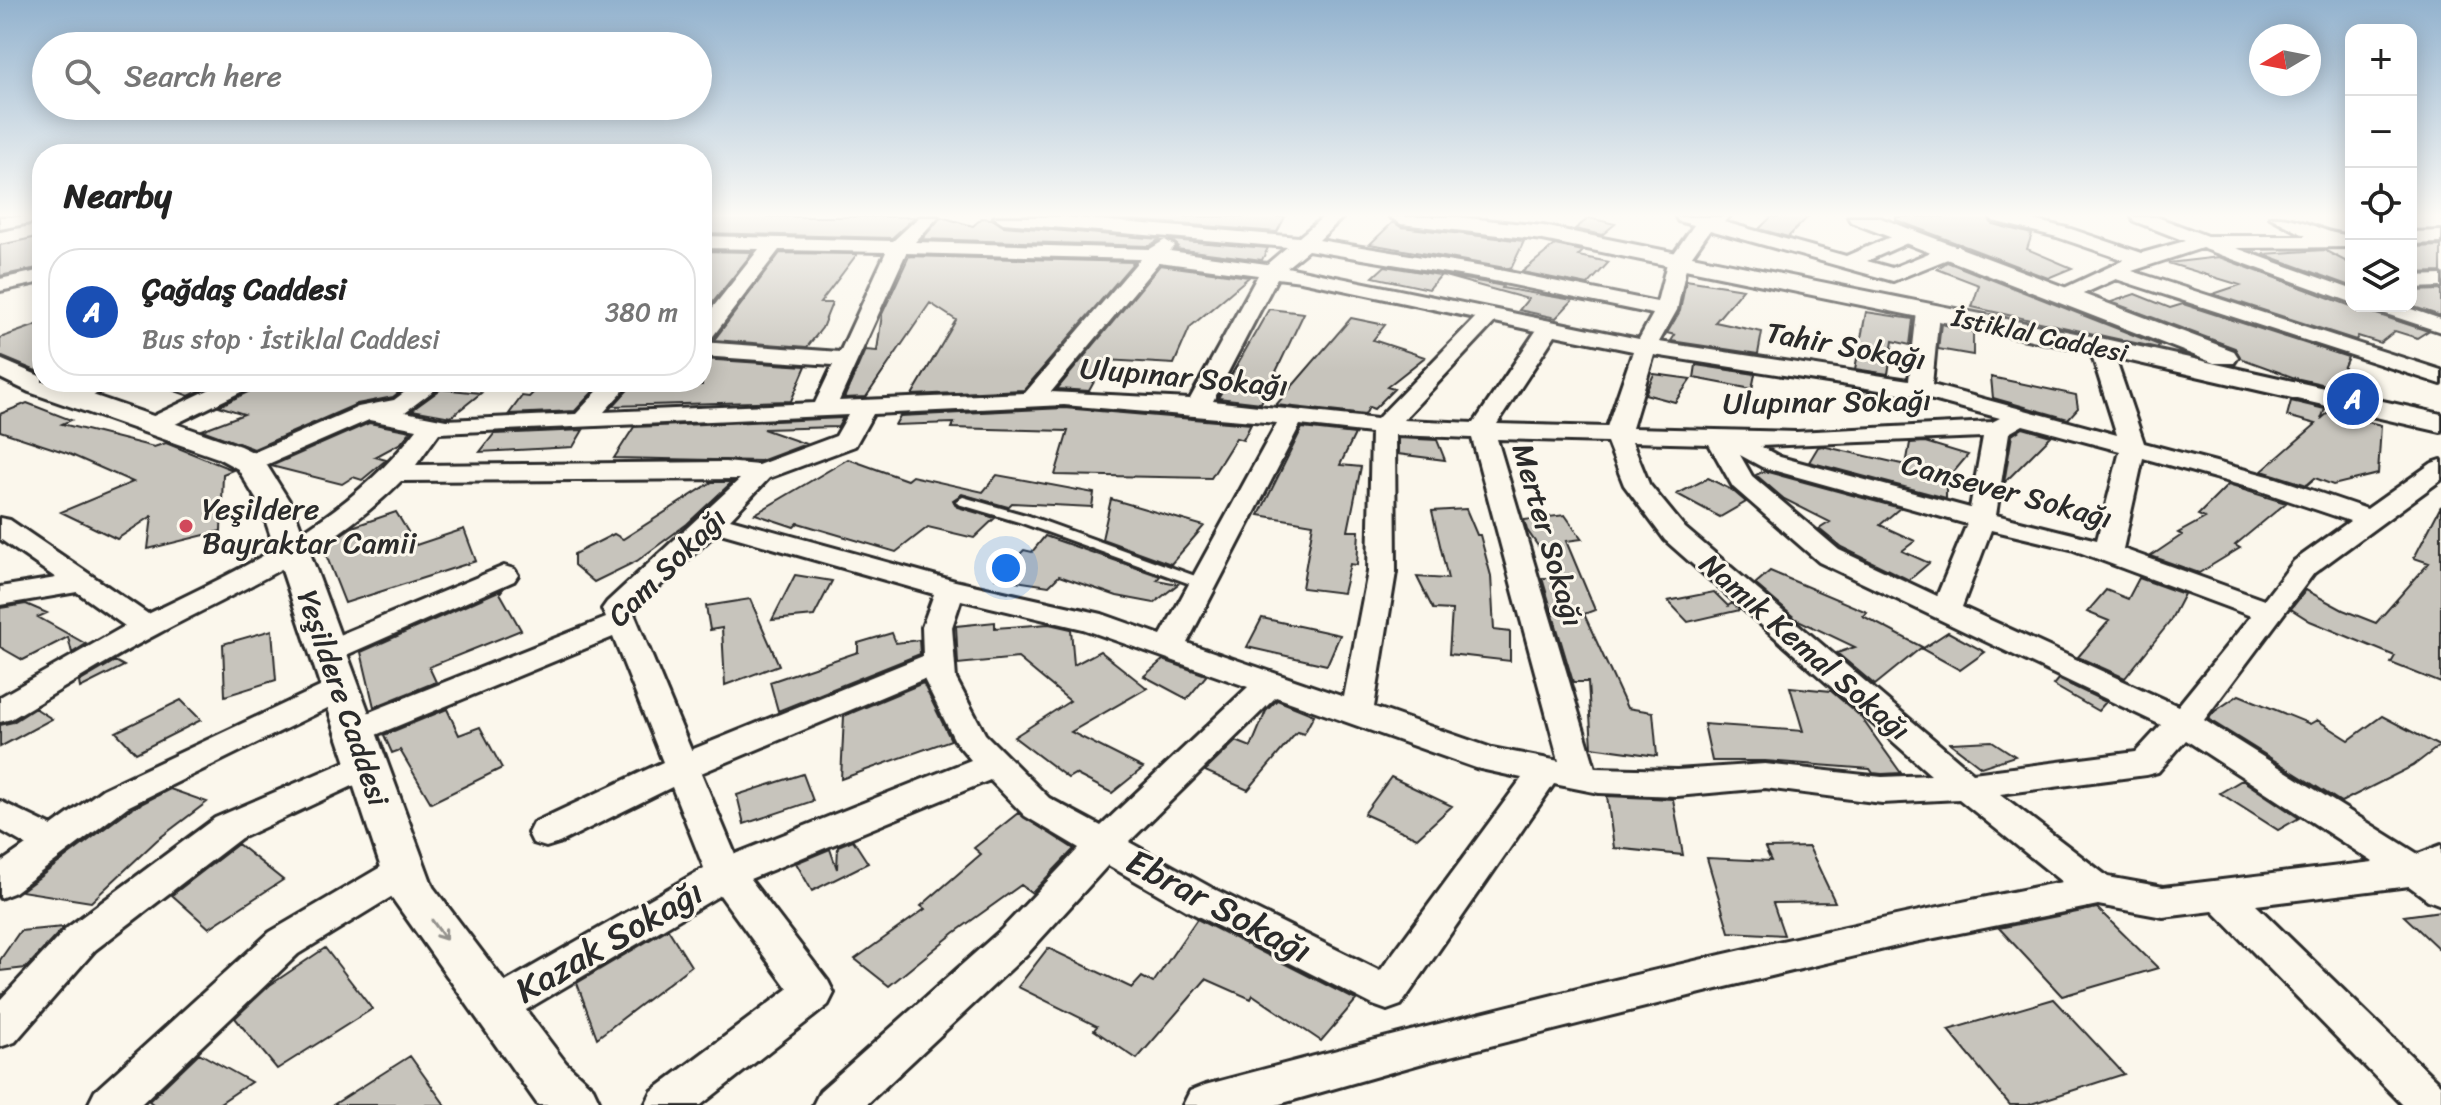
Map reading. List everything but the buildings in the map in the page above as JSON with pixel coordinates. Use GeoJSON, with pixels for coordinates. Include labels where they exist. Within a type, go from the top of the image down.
{"type":"FeatureCollection","features":[{"type":"Feature","properties":{"kind":"street"},"geometry":{"type":"LineString","coordinates":[[712,322],[754,269]]}},
{"type":"Feature","properties":{"kind":"street"},"geometry":{"type":"LineString","coordinates":[[824,408],[888,269]]}},
{"type":"Feature","properties":{"kind":"street"},"geometry":{"type":"LineString","coordinates":[[1032,399],[1142,269]]}},
{"type":"Feature","properties":{"kind":"street","name":"Tahir Sokağı"},"geometry":{"type":"LineString","coordinates":[[1250,269],[1301,275],[1645,347],[1714,355],[1920,389],[2008,423],[2133,448],[2267,484],[2370,519]]}},
{"type":"Feature","properties":{"kind":"street"},"geometry":{"type":"LineString","coordinates":[[1198,407],[1250,305],[1274,269]]}},
{"type":"Feature","properties":{"kind":"street"},"geometry":{"type":"LineString","coordinates":[[1456,269],[1666,310]]}},
{"type":"Feature","properties":{"kind":"street"},"geometry":{"type":"LineString","coordinates":[[1617,435],[1645,347],[1666,310],[1676,269]]}},
{"type":"Feature","properties":{"kind":"street","name":"İstiklal Caddesi"},"geometry":{"type":"LineString","coordinates":[[1705,269],[2100,346],[2441,423]]}},
{"type":"Feature","properties":{"kind":"street"},"geometry":{"type":"LineString","coordinates":[[1868,269],[1893,275]]}},
{"type":"Feature","properties":{"kind":"street"},"geometry":{"type":"LineString","coordinates":[[1875,302],[1893,275],[1908,269]]}},
{"type":"Feature","properties":{"kind":"street"},"geometry":{"type":"LineString","coordinates":[[2001,269],[2321,395]]}},
{"type":"Feature","properties":{"kind":"street"},"geometry":{"type":"LineString","coordinates":[[2067,294],[2118,269]]}},
{"type":"Feature","properties":{"kind":"street"},"geometry":{"type":"LineString","coordinates":[[2274,269],[2345,294]]}},
{"type":"Feature","properties":{"kind":"street"},"geometry":{"type":"LineString","coordinates":[[2112,271],[2441,377]]}},
{"type":"Feature","properties":{"kind":"street"},"geometry":{"type":"LineString","coordinates":[[0,285],[32,278]]}},
{"type":"Feature","properties":{"kind":"street"},"geometry":{"type":"LineString","coordinates":[[2319,285],[2345,285]]}},
{"type":"Feature","properties":{"kind":"street"},"geometry":{"type":"LineString","coordinates":[[1920,389],[1928,312]]}},
{"type":"Feature","properties":{"kind":"street"},"geometry":{"type":"LineString","coordinates":[[2399,312],[2441,326]]}},
{"type":"Feature","properties":{"kind":"street"},"geometry":{"type":"LineString","coordinates":[[1357,713],[1382,572],[1383,427],[1489,316]]}},
{"type":"Feature","properties":{"kind":"street","name":"Merter Sokağı"},"geometry":{"type":"LineString","coordinates":[[1549,328],[1482,429],[1581,777]]}},
{"type":"Feature","properties":{"kind":"street"},"geometry":{"type":"LineString","coordinates":[[2100,346],[2133,448],[2108,553]]}},
{"type":"Feature","properties":{"kind":"street"},"geometry":{"type":"LineString","coordinates":[[712,350],[848,359]]}},
{"type":"Feature","properties":{"kind":"street"},"geometry":{"type":"LineString","coordinates":[[2,370],[32,383]]}},
{"type":"Feature","properties":{"kind":"street"},"geometry":{"type":"LineString","coordinates":[[59,392],[229,452],[250,463],[366,412],[401,406],[420,392]]}},
{"type":"Feature","properties":{"kind":"street"},"geometry":{"type":"LineString","coordinates":[[75,397],[85,392]]}},
{"type":"Feature","properties":{"kind":"street"},"geometry":{"type":"LineString","coordinates":[[152,426],[222,392]]}},
{"type":"Feature","properties":{"kind":"street"},"geometry":{"type":"LineString","coordinates":[[584,419],[610,392]]}},
{"type":"Feature","properties":{"kind":"street","name":"Ulupınar Sokağı"},"geometry":{"type":"LineString","coordinates":[[366,412],[446,427],[1032,399],[1198,407],[1383,427],[1617,435],[1796,439],[2008,423]]}},
{"type":"Feature","properties":{"kind":"street","name":"Cam Sokağı"},"geometry":{"type":"LineString","coordinates":[[353,728],[622,622],[617,609],[712,522],[760,473],[846,441],[865,406]]}},
{"type":"Feature","properties":{"kind":"street"},"geometry":{"type":"LineString","coordinates":[[1169,648],[1291,419]]}},
{"type":"Feature","properties":{"kind":"street"},"geometry":{"type":"LineString","coordinates":[[1946,611],[1982,519],[2008,423]]}},
{"type":"Feature","properties":{"kind":"street"},"geometry":{"type":"LineString","coordinates":[[0,711],[146,627],[293,553],[394,473],[416,451],[433,425]]}},
{"type":"Feature","properties":{"kind":"street","name":"Namık Kemal Sokağı"},"geometry":{"type":"LineString","coordinates":[[1617,435],[1637,485],[1675,534],[1966,786],[2098,890]]}},
{"type":"Feature","properties":{"kind":"street"},"geometry":{"type":"LineString","coordinates":[[1722,437],[1742,481],[1829,556],[2183,722],[2433,874]]}},
{"type":"Feature","properties":{"kind":"street","name":"Cansever Sokağı"},"geometry":{"type":"LineString","coordinates":[[1722,437],[1771,462],[2080,543],[2270,613]]}},
{"type":"Feature","properties":{"kind":"street","name":"Yeşildere Caddesi"},"geometry":{"type":"LineString","coordinates":[[250,463],[277,507],[413,895],[548,1080],[574,1105]]}},
{"type":"Feature","properties":{"kind":"street"},"geometry":{"type":"LineString","coordinates":[[712,522],[950,589],[1091,621],[1488,759],[1599,781],[1677,783],[1765,776],[1882,790],[1966,786],[2146,763],[2183,722],[2304,567],[2441,468]]}},
{"type":"Feature","properties":{"kind":"street"},"geometry":{"type":"LineString","coordinates":[[394,473],[598,474],[725,470],[760,473]]}},
{"type":"Feature","properties":{"kind":"street"},"geometry":{"type":"LineString","coordinates":[[0,526],[146,627]]}},
{"type":"Feature","properties":{"kind":"street"},"geometry":{"type":"LineString","coordinates":[[326,652],[504,575]]}},
{"type":"Feature","properties":{"kind":"street"},"geometry":{"type":"LineString","coordinates":[[0,596],[81,583]]}},
{"type":"Feature","properties":{"kind":"street","name":"Ebrar Sokağı"},"geometry":{"type":"LineString","coordinates":[[950,589],[937,627],[940,679],[972,741],[1037,807],[1199,899],[1387,993],[1546,770]]}},
{"type":"Feature","properties":{"kind":"street"},"geometry":{"type":"LineString","coordinates":[[622,622],[725,874],[995,764]]}},
{"type":"Feature","properties":{"kind":"street"},"geometry":{"type":"LineString","coordinates":[[546,833],[681,768],[939,661]]}},
{"type":"Feature","properties":{"kind":"street"},"geometry":{"type":"LineString","coordinates":[[835,1105],[1015,941],[1104,845],[1271,683]]}},
{"type":"Feature","properties":{"kind":"street"},"geometry":{"type":"LineString","coordinates":[[0,883],[115,798],[353,728]]}},
{"type":"Feature","properties":{"kind":"street"},"geometry":{"type":"LineString","coordinates":[[0,1029],[81,939],[353,728]]}},
{"type":"Feature","properties":{"kind":"street"},"geometry":{"type":"LineString","coordinates":[[0,814],[53,843]]}},
{"type":"Feature","properties":{"kind":"street"},"geometry":{"type":"LineString","coordinates":[[110,1105],[284,943],[404,871]]}},
{"type":"Feature","properties":{"kind":"street","name":"Kazak Sokağı"},"geometry":{"type":"LineString","coordinates":[[495,1008],[725,874],[814,993],[667,1105]]}},
{"type":"Feature","properties":{"kind":"street"},"geometry":{"type":"LineString","coordinates":[[1205,1105],[1430,1043],[1709,974],[1905,928],[2098,890],[2163,902],[2433,874]]}},
{"type":"Feature","properties":{"kind":"street"},"geometry":{"type":"LineString","coordinates":[[2220,894],[2432,1105]]}},
{"type":"Feature","properties":{"kind":"lane"},"geometry":{"type":"LineString","coordinates":[[963,501],[1029,519],[1138,563],[1204,584]]}},
{"type":"Feature","properties":{"kind":"place","name":"Çağdaş Caddesi"},"geometry":{"type":"Point","coordinates":[2353,399]}},
{"type":"Feature","properties":{"kind":"place","name":"Yeşildere Bayraktar Camii"},"geometry":{"type":"Point","coordinates":[186,526]}}]}
